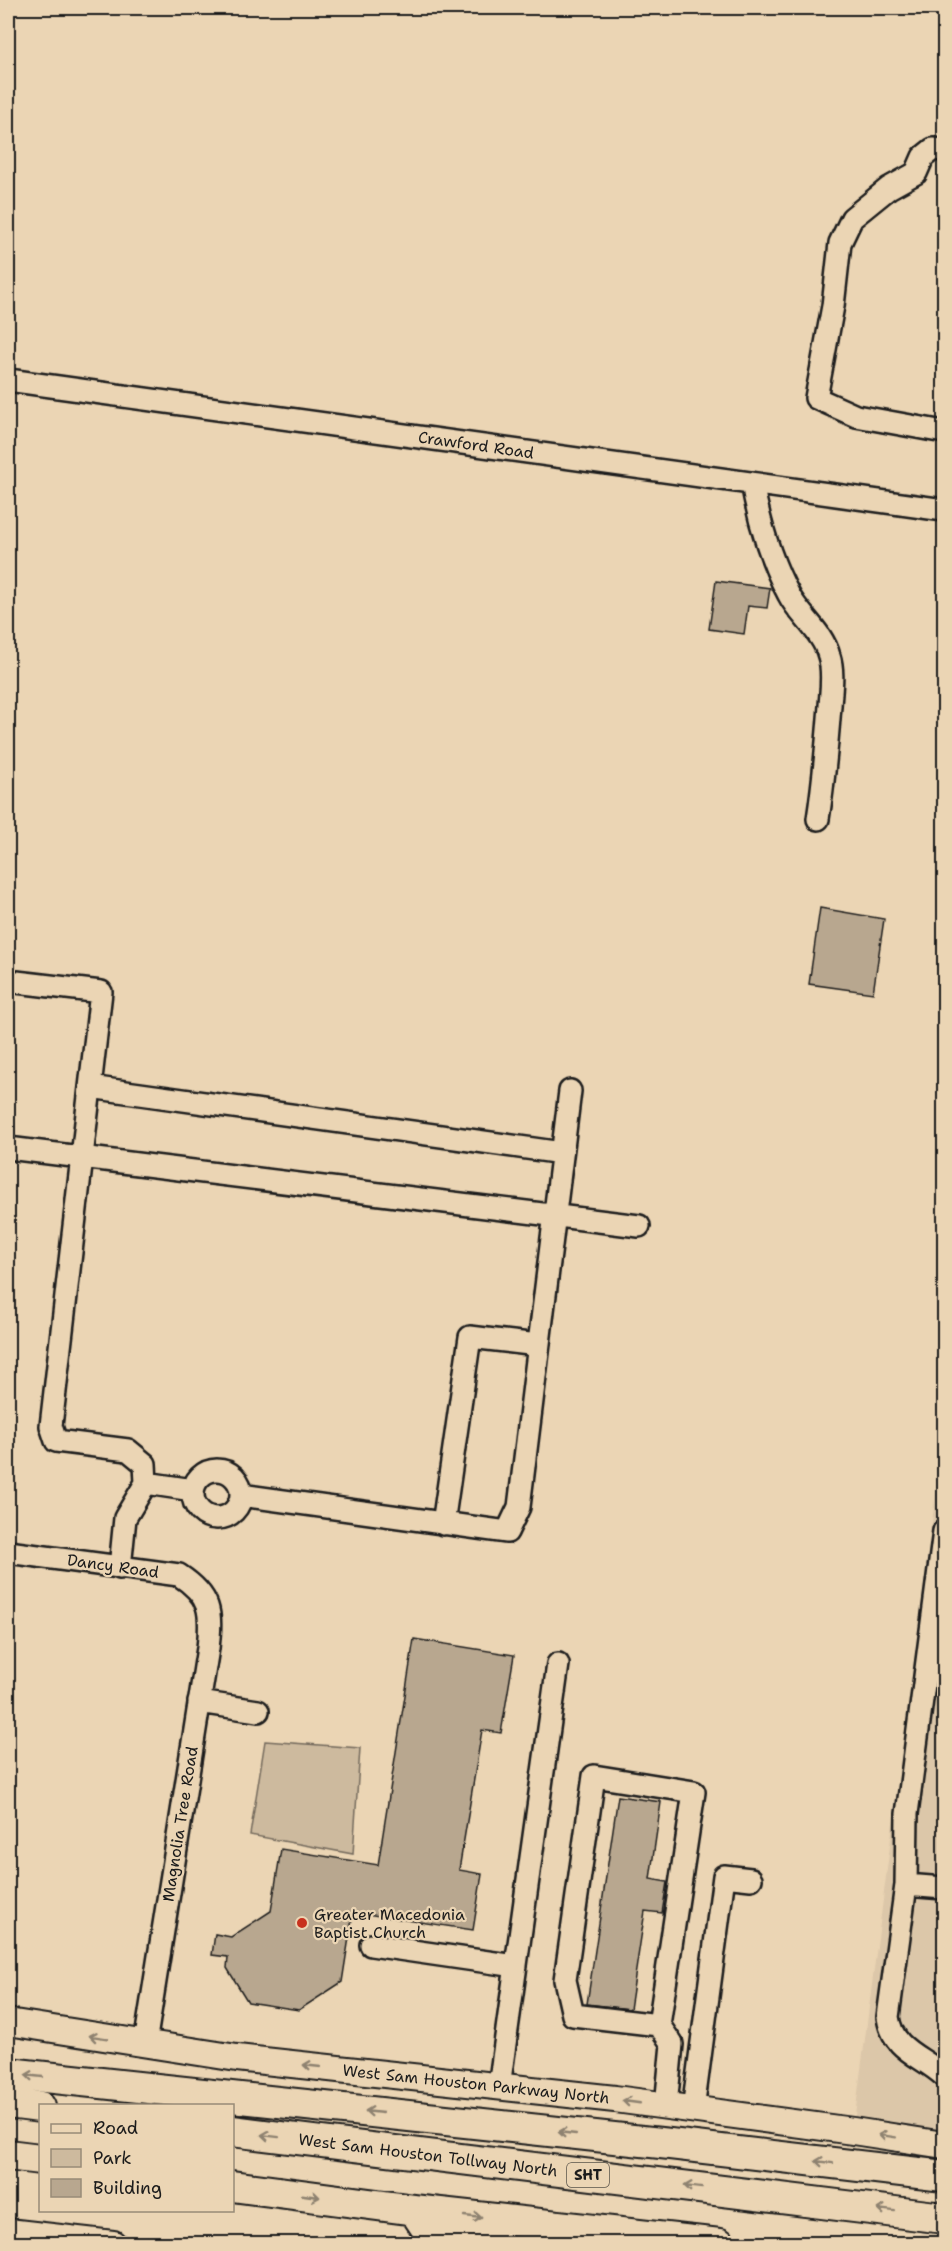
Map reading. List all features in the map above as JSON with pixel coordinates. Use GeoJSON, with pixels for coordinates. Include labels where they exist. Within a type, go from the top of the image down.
{"type":"FeatureCollection","features":[{"type":"Feature","properties":{"kind":"highway"},"geometry":{"type":"LineString","coordinates":[[8,2073],[945,2176]]}},
{"type":"Feature","properties":{"kind":"highway"},"geometry":{"type":"LineString","coordinates":[[8,2103],[39,2108]]}},
{"type":"Feature","properties":{"kind":"highway","name":"West Sam Houston Tollway North"},"geometry":{"type":"LineString","coordinates":[[234,2131],[945,2218]]}},
{"type":"Feature","properties":{"kind":"highway"},"geometry":{"type":"LineString","coordinates":[[8,2155],[39,2159]]}},
{"type":"Feature","properties":{"kind":"highway"},"geometry":{"type":"LineString","coordinates":[[234,2186],[415,2210],[720,2244]]}},
{"type":"Feature","properties":{"kind":"highway"},"geometry":{"type":"LineString","coordinates":[[415,2210],[428,2231],[493,2244]]}},
{"type":"Feature","properties":{"kind":"main road","name":"West Sam Houston Parkway North"},"geometry":{"type":"LineString","coordinates":[[8,2022],[237,2058],[666,2106],[945,2145]]}},
{"type":"Feature","properties":{"kind":"main road"},"geometry":{"type":"LineString","coordinates":[[8,2232],[113,2244]]}},
{"type":"Feature","properties":{"kind":"street"},"geometry":{"type":"LineString","coordinates":[[945,150],[933,149],[923,157],[916,173],[889,188],[852,218],[840,243],[833,306],[816,398],[856,416],[945,432]]}},
{"type":"Feature","properties":{"kind":"street","name":"Crawford Road"},"geometry":{"type":"LineString","coordinates":[[8,380],[945,510]]}},
{"type":"Feature","properties":{"kind":"street"},"geometry":{"type":"LineString","coordinates":[[752,483],[758,515],[790,597],[809,620],[829,655],[832,678],[826,762],[818,819]]}},
{"type":"Feature","properties":{"kind":"street"},"geometry":{"type":"LineString","coordinates":[[8,981],[101,992],[51,1426],[56,1441],[128,1450],[145,1464],[146,1483],[125,1518],[120,1568]]}},
{"type":"Feature","properties":{"kind":"street"},"geometry":{"type":"LineString","coordinates":[[90,1088],[562,1153]]}},
{"type":"Feature","properties":{"kind":"street"},"geometry":{"type":"LineString","coordinates":[[241,1495],[507,1532],[519,1507],[570,1090]]}},
{"type":"Feature","properties":{"kind":"street"},"geometry":{"type":"LineString","coordinates":[[8,1148],[639,1226]]}},
{"type":"Feature","properties":{"kind":"street"},"geometry":{"type":"LineString","coordinates":[[443,1524],[470,1337],[538,1345]]}},
{"type":"Feature","properties":{"kind":"street"},"geometry":{"type":"LineString","coordinates":[[215,1470],[231,1474],[237,1480],[241,1495],[236,1509],[223,1518],[215,1518],[201,1512],[193,1491],[201,1476],[215,1470]]}},
{"type":"Feature","properties":{"kind":"street"},"geometry":{"type":"LineString","coordinates":[[146,1483],[193,1491]]}},
{"type":"Feature","properties":{"kind":"street"},"geometry":{"type":"LineString","coordinates":[[945,1531],[907,1814],[906,1885],[888,2017],[890,2030],[896,2041],[945,2076]]}},
{"type":"Feature","properties":{"kind":"street","name":"Dancy Road"},"geometry":{"type":"LineString","coordinates":[[8,1551],[178,1575],[196,1586],[206,1603]]}},
{"type":"Feature","properties":{"kind":"street","name":"Magnolia Tree Road"},"geometry":{"type":"LineString","coordinates":[[145,2044],[210,1625],[206,1603]]}},
{"type":"Feature","properties":{"kind":"street"},"geometry":{"type":"LineString","coordinates":[[499,2087],[558,1664]]}},
{"type":"Feature","properties":{"kind":"street"},"geometry":{"type":"LineString","coordinates":[[199,1702],[258,1711]]}},
{"type":"Feature","properties":{"kind":"street"},"geometry":{"type":"LineString","coordinates":[[659,2025],[573,2015],[565,1980],[594,1776],[693,1792],[659,2025],[672,2044],[666,2106]]}},
{"type":"Feature","properties":{"kind":"street"},"geometry":{"type":"LineString","coordinates":[[693,2110],[724,1876],[751,1879]]}},
{"type":"Feature","properties":{"kind":"street"},"geometry":{"type":"LineString","coordinates":[[906,1885],[945,1888]]}},
{"type":"Feature","properties":{"kind":"street"},"geometry":{"type":"LineString","coordinates":[[371,1945],[516,1966]]}},
{"type":"Feature","properties":{"kind":"shaded area"},"geometry":{"type":"Polygon","coordinates":[[[944,1430],[944,2145],[853,2131],[944,1430]]]}},
{"type":"Feature","properties":{"kind":"green space"},"geometry":{"type":"Polygon","coordinates":[[[265,1741],[360,1748],[353,1854],[250,1835],[265,1741]]]}},
{"type":"Feature","properties":{"kind":"building"},"geometry":{"type":"Polygon","coordinates":[[[716,581],[770,588],[767,608],[748,606],[744,634],[709,629],[716,581]]]}},
{"type":"Feature","properties":{"kind":"building"},"geometry":{"type":"Polygon","coordinates":[[[820,908],[884,919],[873,993],[809,984],[820,908]]]}},
{"type":"Feature","properties":{"kind":"building"},"geometry":{"type":"Polygon","coordinates":[[[414,1639],[514,1655],[501,1733],[482,1730],[459,1870],[482,1874],[473,1930],[353,1912],[342,1982],[299,2010],[248,2002],[227,1968],[228,1957],[212,1955],[215,1934],[231,1937],[271,1911],[281,1849],[378,1865],[414,1639]]]}},
{"type":"Feature","properties":{"kind":"building"},"geometry":{"type":"Polygon","coordinates":[[[618,1796],[661,1802],[650,1879],[667,1882],[662,1913],[645,1911],[630,2009],[587,2004],[618,1796]]]}},
{"type":"Feature","properties":{"kind":"place","name":"Greater Macedonia Baptist Church"},"geometry":{"type":"Point","coordinates":[302,1923]}}]}
